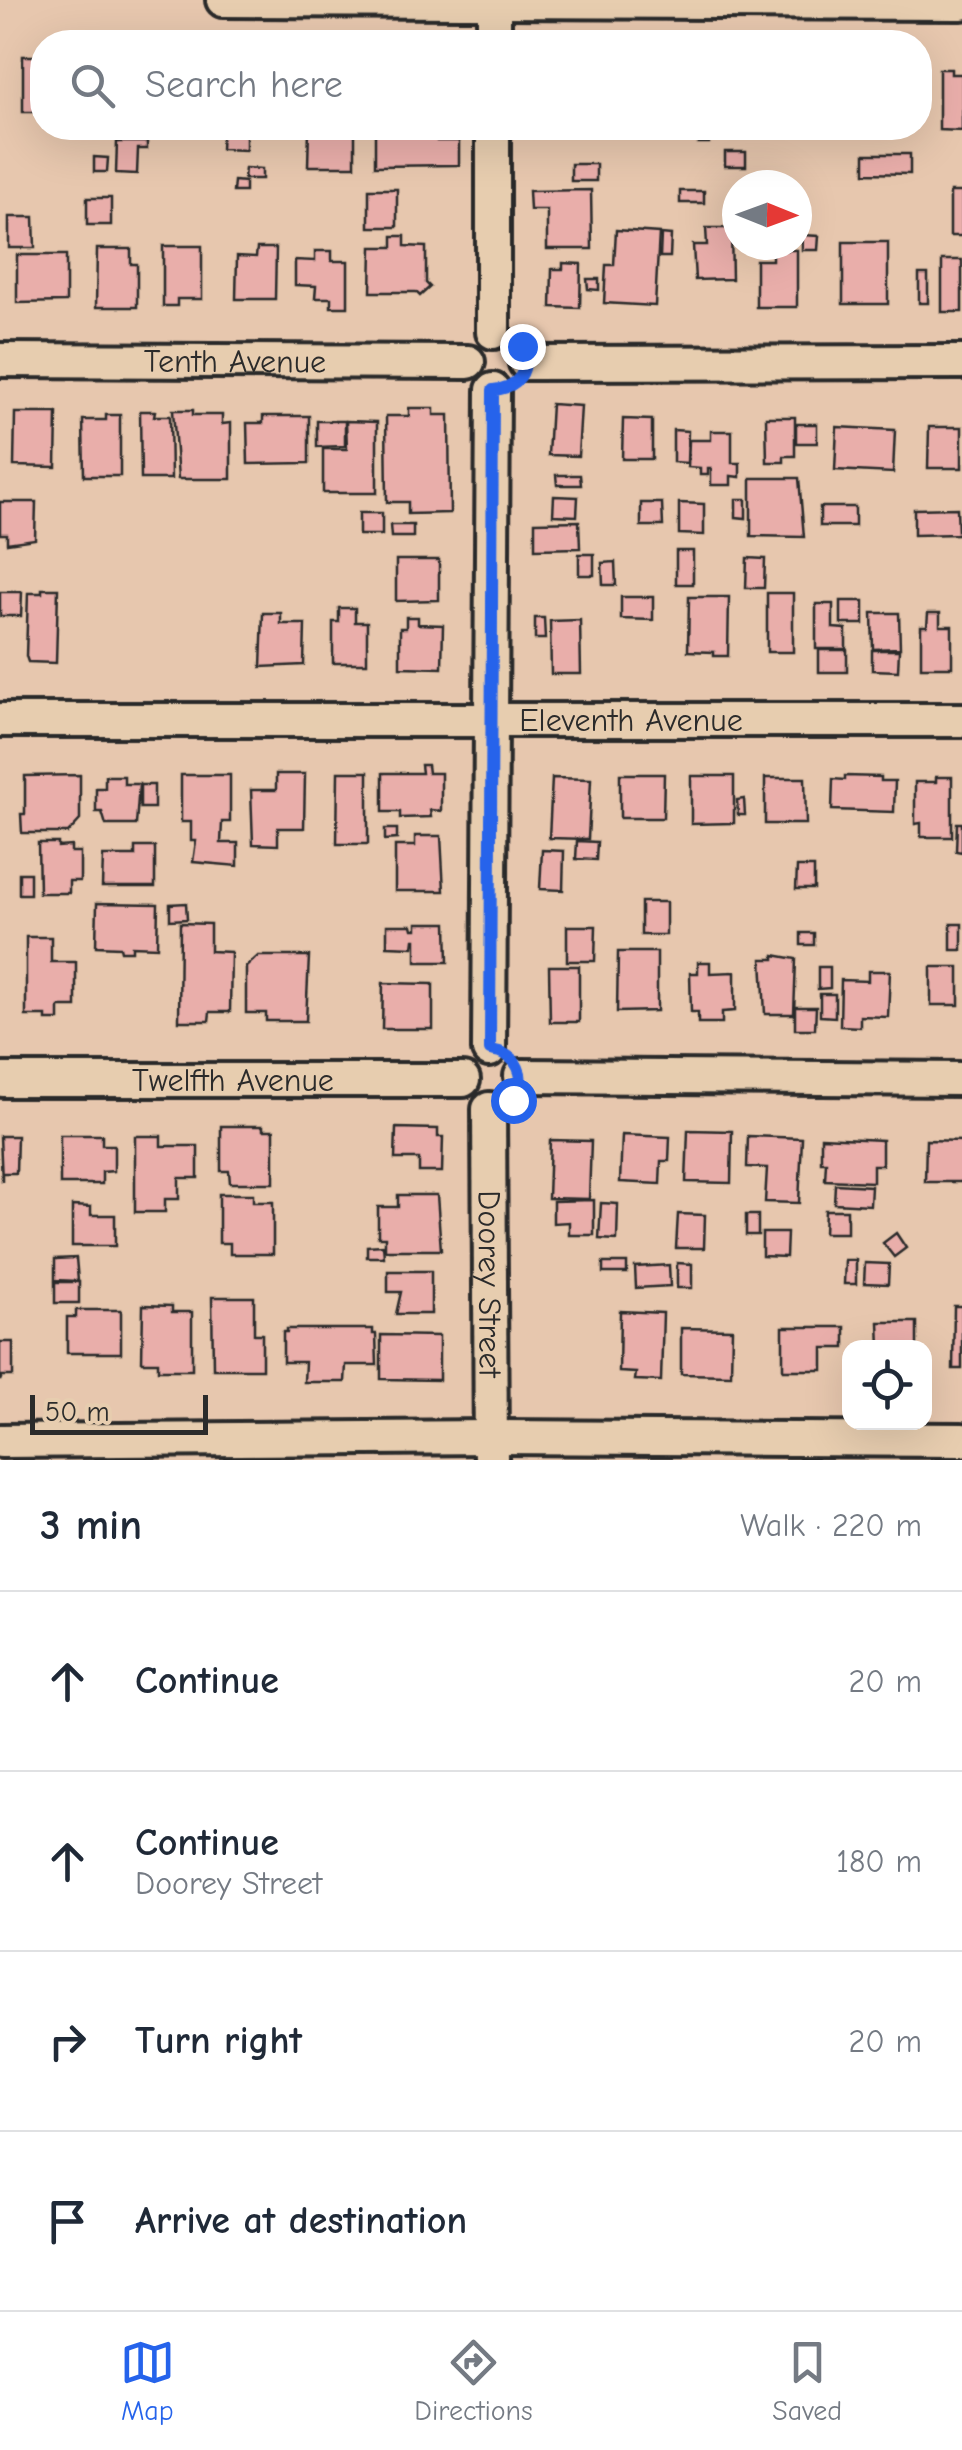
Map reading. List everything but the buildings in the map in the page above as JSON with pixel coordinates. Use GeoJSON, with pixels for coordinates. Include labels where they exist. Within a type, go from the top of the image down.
{"type":"FeatureCollection","features":[{"type":"Feature","properties":{"kind":"street"},"geometry":{"type":"LineString","coordinates":[[223,0],[962,3]]}},
{"type":"Feature","properties":{"kind":"street"},"geometry":{"type":"LineString","coordinates":[[494,1],[494,30]]}},
{"type":"Feature","properties":{"kind":"street"},"geometry":{"type":"LineString","coordinates":[[492,332],[494,140]]}},
{"type":"Feature","properties":{"kind":"street"},"geometry":{"type":"LineString","coordinates":[[501,332],[516,340],[526,363],[511,386],[493,390],[478,384],[468,362],[472,345],[484,334],[501,332]]}},
{"type":"Feature","properties":{"kind":"street","name":"Tenth Avenue"},"geometry":{"type":"LineString","coordinates":[[0,360],[468,362]]}},
{"type":"Feature","properties":{"kind":"street"},"geometry":{"type":"LineString","coordinates":[[526,363],[962,362]]}},
{"type":"Feature","properties":{"kind":"street"},"geometry":{"type":"LineString","coordinates":[[490,1050],[493,390]]}},
{"type":"Feature","properties":{"kind":"street","name":"Eleventh Avenue"},"geometry":{"type":"LineString","coordinates":[[2,720],[962,720]]}},
{"type":"Feature","properties":{"kind":"street"},"geometry":{"type":"LineString","coordinates":[[490,1050],[514,1060],[521,1076],[513,1100],[506,1106],[489,1109],[473,1102],[463,1080],[474,1057],[490,1050]]}},
{"type":"Feature","properties":{"kind":"street"},"geometry":{"type":"LineString","coordinates":[[521,1076],[962,1079]]}},
{"type":"Feature","properties":{"kind":"street","name":"Twelfth Avenue"},"geometry":{"type":"LineString","coordinates":[[3,1080],[463,1080]]}},
{"type":"Feature","properties":{"kind":"street","name":"Doorey Street"},"geometry":{"type":"LineString","coordinates":[[489,1109],[490,1449]]}},
{"type":"Feature","properties":{"kind":"street"},"geometry":{"type":"LineString","coordinates":[[1,1441],[490,1449],[962,1440]]}},
{"type":"Feature","properties":{"kind":"route"},"geometry":{"type":"LineString","coordinates":[[513,1100],[521,1085],[518,1067],[507,1054],[490,1050],[493,390],[511,386],[524,372],[522,346]]}}]}
